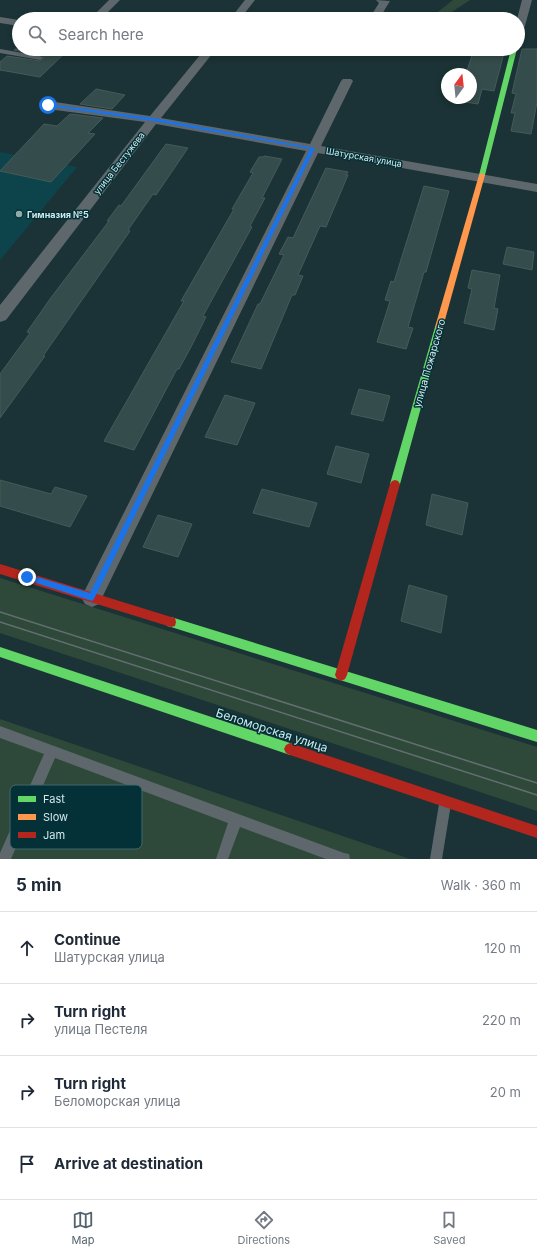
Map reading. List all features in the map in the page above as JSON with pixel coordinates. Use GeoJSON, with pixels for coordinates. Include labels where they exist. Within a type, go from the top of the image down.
{"type":"FeatureCollection","features":[{"type":"Feature","properties":{"kind":"street"},"geometry":{"type":"LineString","coordinates":[[102,12],[115,0]]}},
{"type":"Feature","properties":{"kind":"street"},"geometry":{"type":"LineString","coordinates":[[241,12],[250,0]]}},
{"type":"Feature","properties":{"kind":"street"},"geometry":{"type":"LineString","coordinates":[[378,12],[385,0]]}},
{"type":"Feature","properties":{"kind":"street"},"geometry":{"type":"LineString","coordinates":[[524,12],[527,0]]}},
{"type":"Feature","properties":{"kind":"street"},"geometry":{"type":"LineString","coordinates":[[525,14],[537,16]]}},
{"type":"Feature","properties":{"kind":"street"},"geometry":{"type":"LineString","coordinates":[[0,20],[12,21]]}},
{"type":"Feature","properties":{"kind":"street","name":"улица Бестужева"},"geometry":{"type":"LineString","coordinates":[[0,316],[153,120],[205,56]]}},
{"type":"Feature","properties":{"kind":"street","name":"улица Пожарского"},"geometry":{"type":"LineString","coordinates":[[341,675],[481,178],[512,56]]}},
{"type":"Feature","properties":{"kind":"street"},"geometry":{"type":"LineString","coordinates":[[92,597],[347,81]]}},
{"type":"Feature","properties":{"kind":"street","name":"Шатурская улица"},"geometry":{"type":"LineString","coordinates":[[48,105],[153,120],[537,188]]}},
{"type":"Feature","properties":{"kind":"street"},"geometry":{"type":"LineString","coordinates":[[0,569],[537,736]]}},
{"type":"Feature","properties":{"kind":"street","name":"Беломорская улица"},"geometry":{"type":"LineString","coordinates":[[0,652],[446,800],[537,832]]}},
{"type":"Feature","properties":{"kind":"lane"},"geometry":{"type":"LineString","coordinates":[[0,51],[12,53]]}},
{"type":"Feature","properties":{"kind":"lane"},"geometry":{"type":"LineString","coordinates":[[29,56],[40,58]]}},
{"type":"Feature","properties":{"kind":"lane"},"geometry":{"type":"LineString","coordinates":[[0,732],[344,859]]}},
{"type":"Feature","properties":{"kind":"lane"},"geometry":{"type":"LineString","coordinates":[[37,785],[52,750]]}},
{"type":"Feature","properties":{"kind":"lane"},"geometry":{"type":"LineString","coordinates":[[436,859],[446,800]]}},
{"type":"Feature","properties":{"kind":"lane"},"geometry":{"type":"LineString","coordinates":[[222,859],[236,819]]}},
{"type":"Feature","properties":{"kind":"lane"},"geometry":{"type":"LineString","coordinates":[[4,859],[10,845]]}},
{"type":"Feature","properties":{"kind":"shaded area","name":"Гимназия №5"},"geometry":{"type":"Polygon","coordinates":[[[0,152],[77,167],[0,260],[0,152]]]}},
{"type":"Feature","properties":{"kind":"green space"},"geometry":{"type":"Polygon","coordinates":[[[453,0],[470,0],[452,12],[438,12],[453,0]]]}},
{"type":"Feature","properties":{"kind":"green space"},"geometry":{"type":"Polygon","coordinates":[[[0,578],[537,747],[537,811],[0,633],[0,578]]]}},
{"type":"Feature","properties":{"kind":"green space"},"geometry":{"type":"Polygon","coordinates":[[[0,719],[410,859],[0,859],[0,719]]]}},
{"type":"Feature","properties":{"kind":"building"},"geometry":{"type":"Polygon","coordinates":[[[525,49],[537,49],[537,102],[531,134],[511,131],[515,113],[511,113],[516,94],[512,93],[520,56],[525,56],[525,49]]]}},
{"type":"Feature","properties":{"kind":"building"},"geometry":{"type":"Polygon","coordinates":[[[7,56],[40,61],[44,58],[41,56],[62,56],[40,77],[0,70],[0,62],[7,56]]]}},
{"type":"Feature","properties":{"kind":"building"},"geometry":{"type":"Polygon","coordinates":[[[472,56],[503,56],[494,91],[482,89],[478,104],[477,68],[468,68],[472,56]]]}},
{"type":"Feature","properties":{"kind":"building"},"geometry":{"type":"Polygon","coordinates":[[[96,89],[125,95],[112,109],[80,104],[96,89]]]}},
{"type":"Feature","properties":{"kind":"building"},"geometry":{"type":"Polygon","coordinates":[[[70,114],[103,118],[88,133],[95,134],[51,182],[0,171],[44,124],[57,126],[70,114]]]}},
{"type":"Feature","properties":{"kind":"building"},"geometry":{"type":"Polygon","coordinates":[[[166,144],[188,148],[156,195],[153,194],[128,230],[130,231],[43,356],[45,356],[0,418],[0,374],[30,333],[27,332],[50,299],[166,144]]]}},
{"type":"Feature","properties":{"kind":"building"},"geometry":{"type":"Polygon","coordinates":[[[264,156],[282,159],[262,198],[265,198],[250,226],[252,227],[203,316],[206,317],[191,347],[179,369],[177,369],[134,450],[104,441],[184,301],[181,301],[234,209],[232,209],[253,173],[250,172],[259,157],[264,156]]]}},
{"type":"Feature","properties":{"kind":"building"},"geometry":{"type":"Polygon","coordinates":[[[326,168],[348,172],[346,175],[348,175],[326,227],[320,226],[298,275],[303,276],[295,295],[292,295],[261,369],[231,362],[258,304],[260,304],[284,255],[279,254],[288,237],[293,238],[326,168]]]}},
{"type":"Feature","properties":{"kind":"building"},"geometry":{"type":"Polygon","coordinates":[[[424,186],[449,191],[426,272],[424,272],[408,327],[413,328],[406,349],[377,342],[390,301],[385,300],[391,281],[394,282],[424,186]]]}},
{"type":"Feature","properties":{"kind":"building"},"geometry":{"type":"Polygon","coordinates":[[[507,247],[534,252],[532,270],[503,264],[507,247]]]}},
{"type":"Feature","properties":{"kind":"building"},"geometry":{"type":"Polygon","coordinates":[[[472,270],[500,275],[494,308],[498,309],[494,330],[464,323],[472,289],[468,288],[472,270]]]}},
{"type":"Feature","properties":{"kind":"building"},"geometry":{"type":"Polygon","coordinates":[[[359,389],[390,396],[383,421],[351,414],[359,389]]]}},
{"type":"Feature","properties":{"kind":"building"},"geometry":{"type":"Polygon","coordinates":[[[225,395],[255,403],[237,445],[205,437],[225,395]]]}},
{"type":"Feature","properties":{"kind":"building"},"geometry":{"type":"Polygon","coordinates":[[[336,446],[369,454],[361,483],[327,474],[336,446]]]}},
{"type":"Feature","properties":{"kind":"building"},"geometry":{"type":"Polygon","coordinates":[[[0,480],[51,494],[55,487],[87,496],[70,527],[0,506],[0,480]]]}},
{"type":"Feature","properties":{"kind":"building"},"geometry":{"type":"Polygon","coordinates":[[[262,489],[317,503],[309,527],[253,513],[262,489]]]}},
{"type":"Feature","properties":{"kind":"building"},"geometry":{"type":"Polygon","coordinates":[[[432,494],[468,503],[462,535],[426,525],[432,494]]]}},
{"type":"Feature","properties":{"kind":"building"},"geometry":{"type":"Polygon","coordinates":[[[158,515],[192,524],[178,557],[143,547],[158,515]]]}},
{"type":"Feature","properties":{"kind":"building"},"geometry":{"type":"Polygon","coordinates":[[[409,585],[447,596],[441,633],[401,621],[409,585]]]}},
{"type":"Feature","properties":{"kind":"tram line"},"geometry":{"type":"LineString","coordinates":[[0,612],[537,783]]}},
{"type":"Feature","properties":{"kind":"tram line"},"geometry":{"type":"LineString","coordinates":[[0,622],[537,795]]}},
{"type":"Feature","properties":{"kind":"traffic: fast"},"geometry":{"type":"LineString","coordinates":[[482,175],[512,56]]}},
{"type":"Feature","properties":{"kind":"traffic: fast"},"geometry":{"type":"LineString","coordinates":[[395,484],[439,327]]}},
{"type":"Feature","properties":{"kind":"traffic: fast"},"geometry":{"type":"LineString","coordinates":[[171,622],[537,736]]}},
{"type":"Feature","properties":{"kind":"traffic: fast"},"geometry":{"type":"LineString","coordinates":[[0,652],[290,749]]}},
{"type":"Feature","properties":{"kind":"traffic: slow"},"geometry":{"type":"LineString","coordinates":[[439,327],[482,175]]}},
{"type":"Feature","properties":{"kind":"traffic: jam"},"geometry":{"type":"LineString","coordinates":[[341,675],[395,484]]}},
{"type":"Feature","properties":{"kind":"traffic: jam"},"geometry":{"type":"LineString","coordinates":[[0,569],[171,622]]}},
{"type":"Feature","properties":{"kind":"traffic: jam"},"geometry":{"type":"LineString","coordinates":[[290,749],[537,832]]}},
{"type":"Feature","properties":{"kind":"place","name":"Гимназия №5"},"geometry":{"type":"Point","coordinates":[19,214]}},
{"type":"Feature","properties":{"kind":"route"},"geometry":{"type":"LineString","coordinates":[[27,577],[92,597],[313,148],[153,120],[48,105]]}}]}
